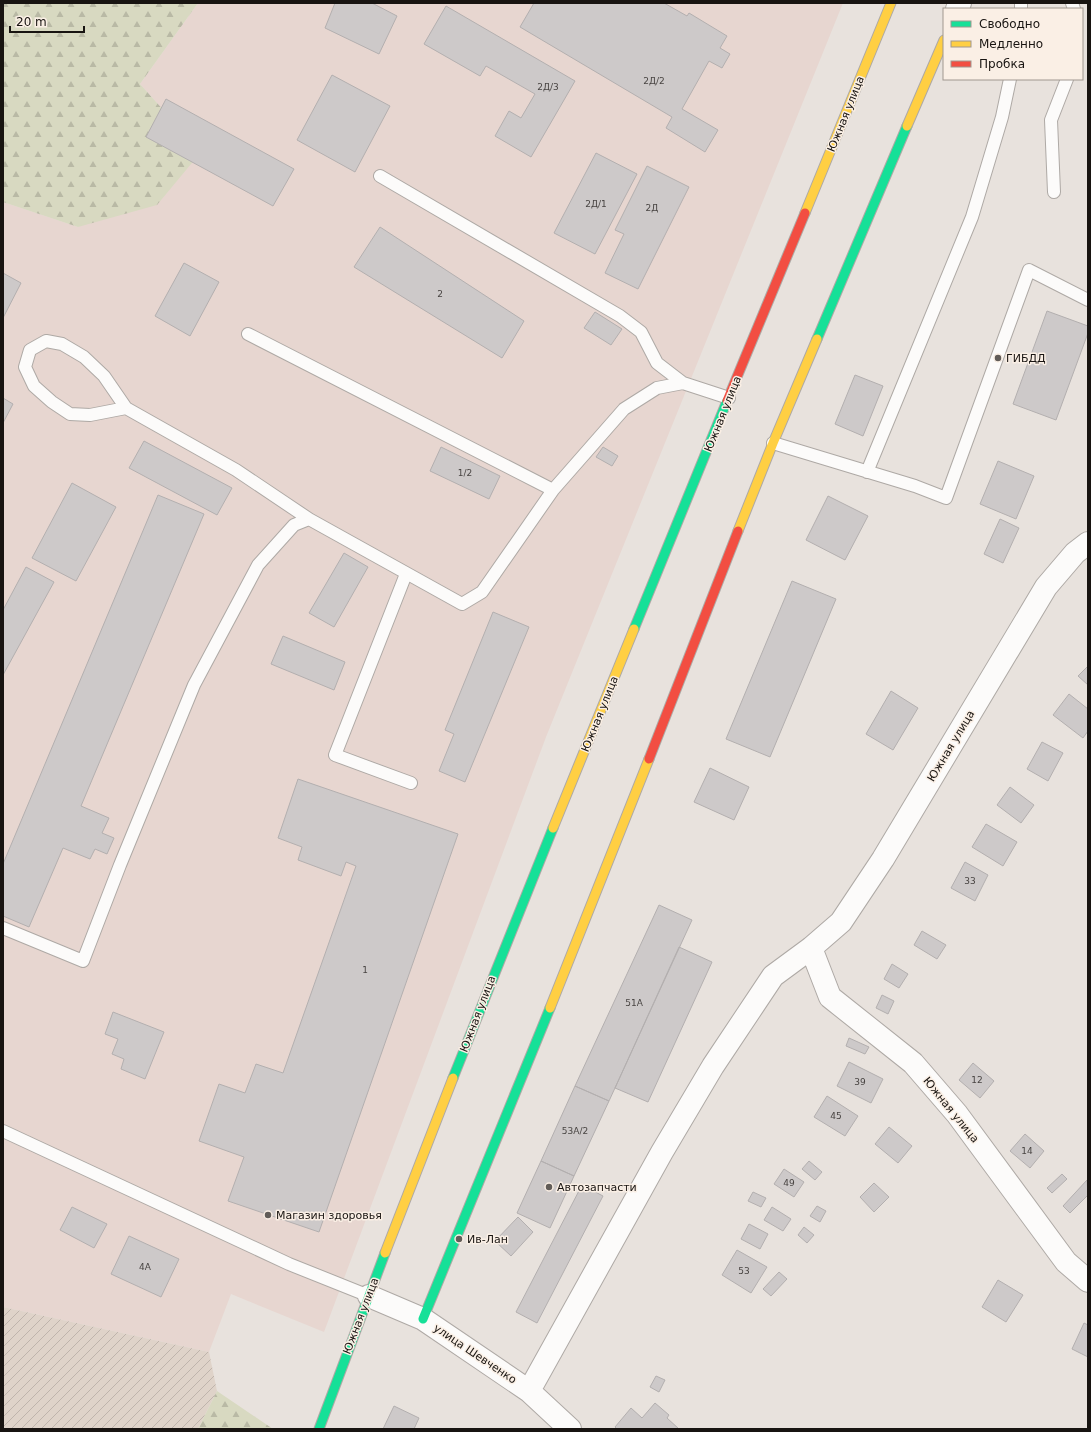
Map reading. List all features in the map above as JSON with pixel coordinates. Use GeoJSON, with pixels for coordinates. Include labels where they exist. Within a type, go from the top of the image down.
{"type":"FeatureCollection","features":[{"type":"Feature","properties":{"kind":"main road","name":"Южная улица"},"geometry":{"type":"LineString","coordinates":[[319,1429],[507,941],[891,3]]}},
{"type":"Feature","properties":{"kind":"main road"},"geometry":{"type":"LineString","coordinates":[[423,1319],[568,963],[773,444],[943,42]]}},
{"type":"Feature","properties":{"kind":"street","name":"Южная улица"},"geometry":{"type":"LineString","coordinates":[[529,1391],[662,1152],[714,1066],[773,976],[811,948],[841,922],[883,859],[1046,587],[1075,553],[1088,542]]}},
{"type":"Feature","properties":{"kind":"street","name":"Южная улица"},"geometry":{"type":"LineString","coordinates":[[811,948],[830,997],[913,1063],[957,1114],[1066,1262],[1088,1281]]}},
{"type":"Feature","properties":{"kind":"street","name":"улица Шевченко"},"geometry":{"type":"LineString","coordinates":[[369,1296],[423,1319],[529,1391],[570,1429]]}},
{"type":"Feature","properties":{"kind":"lane"},"geometry":{"type":"LineString","coordinates":[[867,472],[972,217],[1002,117],[1010,80]]}},
{"type":"Feature","properties":{"kind":"lane"},"geometry":{"type":"LineString","coordinates":[[1054,192],[1051,120],[1067,80]]}},
{"type":"Feature","properties":{"kind":"lane"},"geometry":{"type":"LineString","coordinates":[[380,176],[620,316],[641,332],[657,363],[684,383],[729,398]]}},
{"type":"Feature","properties":{"kind":"lane"},"geometry":{"type":"LineString","coordinates":[[773,444],[915,486],[946,498],[1029,270],[1088,300]]}},
{"type":"Feature","properties":{"kind":"lane"},"geometry":{"type":"LineString","coordinates":[[248,334],[553,490]]}},
{"type":"Feature","properties":{"kind":"lane"},"geometry":{"type":"LineString","coordinates":[[126,408],[90,415],[70,414],[52,402],[34,386],[25,367],[30,350],[46,341],[62,344],[84,357],[104,376],[126,408],[236,470],[309,520],[462,604],[482,592],[553,490],[624,409],[657,388],[684,383]]}},
{"type":"Feature","properties":{"kind":"lane"},"geometry":{"type":"LineString","coordinates":[[3,928],[82,961],[194,685],[258,565],[294,525],[309,520]]}},
{"type":"Feature","properties":{"kind":"lane"},"geometry":{"type":"LineString","coordinates":[[406,574],[335,755],[411,783]]}},
{"type":"Feature","properties":{"kind":"lane"},"geometry":{"type":"LineString","coordinates":[[3,1131],[289,1264],[369,1296]]}},
{"type":"Feature","properties":{"kind":"shaded area"},"geometry":{"type":"Polygon","coordinates":[[[198,3],[843,3],[546,737],[324,1332],[231,1294],[209,1352],[3,1307],[3,202],[78,227],[200,151],[140,84],[198,3]]]}},
{"type":"Feature","properties":{"kind":"shaded area"},"geometry":{"type":"Polygon","coordinates":[[[3,1307],[209,1352],[217,1391],[198,1429],[3,1429],[3,1307]]]}},
{"type":"Feature","properties":{"kind":"green space"},"geometry":{"type":"Polygon","coordinates":[[[3,3],[198,3],[140,84],[201,152],[157,205],[78,227],[3,202],[3,3]]]}},
{"type":"Feature","properties":{"kind":"green space"},"geometry":{"type":"Polygon","coordinates":[[[217,1391],[273,1429],[198,1429],[217,1391]]]}},
{"type":"Feature","properties":{"kind":"building"},"geometry":{"type":"Polygon","coordinates":[[[335,3],[372,3],[397,16],[379,54],[325,28],[335,3]]]}},
{"type":"Feature","properties":{"kind":"building"},"geometry":{"type":"Polygon","coordinates":[[[534,3],[664,3],[687,16],[689,13],[727,36],[720,48],[730,54],[722,68],[709,61],[682,109],[718,130],[705,152],[666,128],[672,117],[520,27],[534,3]]]}},
{"type":"Feature","properties":{"kind":"building"},"geometry":{"type":"Polygon","coordinates":[[[446,6],[575,81],[531,157],[495,136],[509,111],[521,118],[535,94],[486,66],[480,76],[424,44],[446,6]]]}},
{"type":"Feature","properties":{"kind":"building"},"geometry":{"type":"Polygon","coordinates":[[[332,75],[390,106],[355,172],[297,140],[332,75]]]}},
{"type":"Feature","properties":{"kind":"building"},"geometry":{"type":"Polygon","coordinates":[[[166,99],[294,169],[273,206],[146,137],[166,99]]]}},
{"type":"Feature","properties":{"kind":"building"},"geometry":{"type":"Polygon","coordinates":[[[596,153],[637,174],[595,254],[554,233],[596,153]]]}},
{"type":"Feature","properties":{"kind":"building"},"geometry":{"type":"Polygon","coordinates":[[[647,166],[689,187],[638,289],[605,273],[624,234],[615,230],[647,166]]]}},
{"type":"Feature","properties":{"kind":"building"},"geometry":{"type":"Polygon","coordinates":[[[380,227],[524,321],[502,358],[354,267],[380,227]]]}},
{"type":"Feature","properties":{"kind":"building"},"geometry":{"type":"Polygon","coordinates":[[[184,263],[219,282],[190,336],[155,316],[184,263]]]}},
{"type":"Feature","properties":{"kind":"building"},"geometry":{"type":"Polygon","coordinates":[[[3,273],[21,283],[3,318],[3,273]]]}},
{"type":"Feature","properties":{"kind":"building"},"geometry":{"type":"Polygon","coordinates":[[[1047,311],[1088,326],[1088,333],[1056,420],[1013,404],[1047,311]]]}},
{"type":"Feature","properties":{"kind":"building"},"geometry":{"type":"Polygon","coordinates":[[[595,312],[622,329],[611,345],[584,328],[595,312]]]}},
{"type":"Feature","properties":{"kind":"building"},"geometry":{"type":"Polygon","coordinates":[[[855,375],[883,386],[863,436],[835,424],[855,375]]]}},
{"type":"Feature","properties":{"kind":"building"},"geometry":{"type":"Polygon","coordinates":[[[3,398],[13,404],[3,423],[3,398]]]}},
{"type":"Feature","properties":{"kind":"building"},"geometry":{"type":"Polygon","coordinates":[[[144,441],[232,488],[217,515],[129,468],[144,441]]]}},
{"type":"Feature","properties":{"kind":"building"},"geometry":{"type":"Polygon","coordinates":[[[441,447],[500,476],[489,499],[430,471],[441,447]]]}},
{"type":"Feature","properties":{"kind":"building"},"geometry":{"type":"Polygon","coordinates":[[[603,447],[618,456],[612,466],[596,457],[603,447]]]}},
{"type":"Feature","properties":{"kind":"building"},"geometry":{"type":"Polygon","coordinates":[[[998,461],[1034,476],[1016,519],[980,504],[998,461]]]}},
{"type":"Feature","properties":{"kind":"building"},"geometry":{"type":"Polygon","coordinates":[[[72,483],[116,507],[76,581],[32,558],[72,483]]]}},
{"type":"Feature","properties":{"kind":"building"},"geometry":{"type":"Polygon","coordinates":[[[158,495],[204,514],[81,806],[109,818],[102,833],[114,838],[107,854],[95,849],[90,859],[63,848],[29,927],[3,916],[3,864],[158,495]]]}},
{"type":"Feature","properties":{"kind":"building"},"geometry":{"type":"Polygon","coordinates":[[[828,496],[868,516],[845,560],[806,540],[828,496]]]}},
{"type":"Feature","properties":{"kind":"building"},"geometry":{"type":"Polygon","coordinates":[[[1000,519],[1019,528],[1003,563],[984,554],[1000,519]]]}},
{"type":"Feature","properties":{"kind":"building"},"geometry":{"type":"Polygon","coordinates":[[[344,553],[368,567],[334,627],[309,613],[344,553]]]}},
{"type":"Feature","properties":{"kind":"building"},"geometry":{"type":"Polygon","coordinates":[[[26,567],[54,582],[3,675],[3,610],[26,567]]]}},
{"type":"Feature","properties":{"kind":"building"},"geometry":{"type":"Polygon","coordinates":[[[792,581],[836,599],[770,757],[726,739],[792,581]]]}},
{"type":"Feature","properties":{"kind":"building"},"geometry":{"type":"Polygon","coordinates":[[[493,612],[529,627],[465,782],[439,771],[454,734],[445,730],[493,612]]]}},
{"type":"Feature","properties":{"kind":"building"},"geometry":{"type":"Polygon","coordinates":[[[283,636],[345,662],[334,690],[271,664],[283,636]]]}},
{"type":"Feature","properties":{"kind":"building"},"geometry":{"type":"Polygon","coordinates":[[[1088,666],[1088,685],[1078,676],[1088,666]]]}},
{"type":"Feature","properties":{"kind":"building"},"geometry":{"type":"Polygon","coordinates":[[[891,691],[918,708],[893,750],[866,734],[891,691]]]}},
{"type":"Feature","properties":{"kind":"building"},"geometry":{"type":"Polygon","coordinates":[[[1069,694],[1088,709],[1088,731],[1083,738],[1053,715],[1069,694]]]}},
{"type":"Feature","properties":{"kind":"building"},"geometry":{"type":"Polygon","coordinates":[[[1042,742],[1063,753],[1048,781],[1027,769],[1042,742]]]}},
{"type":"Feature","properties":{"kind":"building"},"geometry":{"type":"Polygon","coordinates":[[[710,768],[749,787],[734,820],[694,802],[710,768]]]}},
{"type":"Feature","properties":{"kind":"building"},"geometry":{"type":"Polygon","coordinates":[[[298,779],[458,834],[319,1232],[228,1201],[244,1157],[199,1141],[219,1084],[245,1093],[256,1064],[283,1073],[356,866],[346,862],[341,876],[298,860],[302,847],[278,838],[298,779]]]}},
{"type":"Feature","properties":{"kind":"building"},"geometry":{"type":"Polygon","coordinates":[[[1010,787],[1034,805],[1021,823],[997,805],[1010,787]]]}},
{"type":"Feature","properties":{"kind":"building"},"geometry":{"type":"Polygon","coordinates":[[[986,824],[1017,842],[1003,866],[972,847],[986,824]]]}},
{"type":"Feature","properties":{"kind":"building"},"geometry":{"type":"Polygon","coordinates":[[[965,862],[988,875],[975,901],[951,888],[965,862]]]}},
{"type":"Feature","properties":{"kind":"building"},"geometry":{"type":"Polygon","coordinates":[[[659,905],[692,920],[609,1101],[575,1086],[659,905]]]}},
{"type":"Feature","properties":{"kind":"building"},"geometry":{"type":"Polygon","coordinates":[[[922,931],[946,945],[937,959],[914,945],[922,931]]]}},
{"type":"Feature","properties":{"kind":"building"},"geometry":{"type":"Polygon","coordinates":[[[679,947],[712,962],[648,1102],[615,1088],[679,947]]]}},
{"type":"Feature","properties":{"kind":"building"},"geometry":{"type":"Polygon","coordinates":[[[892,964],[908,974],[899,988],[884,979],[892,964]]]}},
{"type":"Feature","properties":{"kind":"building"},"geometry":{"type":"Polygon","coordinates":[[[882,995],[894,1001],[888,1014],[876,1008],[882,995]]]}},
{"type":"Feature","properties":{"kind":"building"},"geometry":{"type":"Polygon","coordinates":[[[113,1012],[164,1032],[145,1079],[121,1069],[124,1059],[112,1054],[118,1039],[105,1034],[113,1012]]]}},
{"type":"Feature","properties":{"kind":"building"},"geometry":{"type":"Polygon","coordinates":[[[849,1038],[869,1047],[865,1054],[846,1046],[849,1038]]]}},
{"type":"Feature","properties":{"kind":"building"},"geometry":{"type":"Polygon","coordinates":[[[849,1062],[883,1079],[871,1103],[837,1086],[849,1062]]]}},
{"type":"Feature","properties":{"kind":"building"},"geometry":{"type":"Polygon","coordinates":[[[973,1063],[994,1081],[980,1098],[959,1080],[973,1063]]]}},
{"type":"Feature","properties":{"kind":"building"},"geometry":{"type":"Polygon","coordinates":[[[575,1086],[609,1101],[574,1176],[541,1161],[575,1086]]]}},
{"type":"Feature","properties":{"kind":"building"},"geometry":{"type":"Polygon","coordinates":[[[827,1096],[858,1116],[845,1136],[814,1117],[827,1096]]]}},
{"type":"Feature","properties":{"kind":"building"},"geometry":{"type":"Polygon","coordinates":[[[889,1127],[912,1146],[898,1163],[875,1144],[889,1127]]]}},
{"type":"Feature","properties":{"kind":"building"},"geometry":{"type":"Polygon","coordinates":[[[1025,1134],[1044,1151],[1030,1168],[1010,1151],[1025,1134]]]}},
{"type":"Feature","properties":{"kind":"building","name":"Автозапчасти"},"geometry":{"type":"Polygon","coordinates":[[[541,1161],[574,1176],[550,1228],[517,1213],[541,1161]]]}},
{"type":"Feature","properties":{"kind":"building"},"geometry":{"type":"Polygon","coordinates":[[[809,1161],[822,1172],[815,1180],[802,1169],[809,1161]]]}},
{"type":"Feature","properties":{"kind":"building"},"geometry":{"type":"Polygon","coordinates":[[[784,1169],[804,1182],[794,1197],[774,1184],[784,1169]]]}},
{"type":"Feature","properties":{"kind":"building"},"geometry":{"type":"Polygon","coordinates":[[[1062,1174],[1067,1179],[1052,1193],[1047,1188],[1062,1174]]]}},
{"type":"Feature","properties":{"kind":"building"},"geometry":{"type":"Polygon","coordinates":[[[1087,1180],[1088,1195],[1070,1213],[1063,1206],[1087,1180]]]}},
{"type":"Feature","properties":{"kind":"building"},"geometry":{"type":"Polygon","coordinates":[[[874,1183],[889,1197],[874,1212],[860,1197],[874,1183]]]}},
{"type":"Feature","properties":{"kind":"building"},"geometry":{"type":"Polygon","coordinates":[[[582,1185],[603,1196],[537,1323],[516,1312],[582,1185]]]}},
{"type":"Feature","properties":{"kind":"building"},"geometry":{"type":"Polygon","coordinates":[[[753,1192],[766,1198],[761,1207],[748,1201],[753,1192]]]}},
{"type":"Feature","properties":{"kind":"building"},"geometry":{"type":"Polygon","coordinates":[[[817,1206],[826,1211],[820,1222],[810,1216],[817,1206]]]}},
{"type":"Feature","properties":{"kind":"building"},"geometry":{"type":"Polygon","coordinates":[[[72,1207],[107,1224],[94,1248],[60,1230],[72,1207]]]}},
{"type":"Feature","properties":{"kind":"building"},"geometry":{"type":"Polygon","coordinates":[[[772,1207],[791,1219],[783,1231],[764,1220],[772,1207]]]}},
{"type":"Feature","properties":{"kind":"building"},"geometry":{"type":"Polygon","coordinates":[[[518,1217],[533,1232],[511,1256],[495,1241],[518,1217]]]}},
{"type":"Feature","properties":{"kind":"building"},"geometry":{"type":"Polygon","coordinates":[[[749,1224],[768,1234],[760,1249],[741,1239],[749,1224]]]}},
{"type":"Feature","properties":{"kind":"building"},"geometry":{"type":"Polygon","coordinates":[[[804,1227],[814,1235],[807,1243],[798,1235],[804,1227]]]}},
{"type":"Feature","properties":{"kind":"building"},"geometry":{"type":"Polygon","coordinates":[[[129,1236],[179,1259],[161,1297],[111,1274],[129,1236]]]}},
{"type":"Feature","properties":{"kind":"building"},"geometry":{"type":"Polygon","coordinates":[[[737,1250],[767,1267],[751,1293],[722,1275],[737,1250]]]}},
{"type":"Feature","properties":{"kind":"building"},"geometry":{"type":"Polygon","coordinates":[[[779,1272],[787,1279],[771,1296],[763,1289],[779,1272]]]}},
{"type":"Feature","properties":{"kind":"building"},"geometry":{"type":"Polygon","coordinates":[[[998,1280],[1023,1295],[1006,1322],[982,1307],[998,1280]]]}},
{"type":"Feature","properties":{"kind":"building"},"geometry":{"type":"Polygon","coordinates":[[[1084,1323],[1088,1325],[1088,1357],[1072,1349],[1084,1323]]]}},
{"type":"Feature","properties":{"kind":"building"},"geometry":{"type":"Polygon","coordinates":[[[656,1376],[665,1380],[659,1392],[650,1387],[656,1376]]]}},
{"type":"Feature","properties":{"kind":"building"},"geometry":{"type":"Polygon","coordinates":[[[655,1403],[669,1415],[667,1418],[679,1429],[617,1429],[615,1427],[631,1408],[642,1418],[655,1403]]]}},
{"type":"Feature","properties":{"kind":"building"},"geometry":{"type":"Polygon","coordinates":[[[394,1406],[419,1418],[414,1429],[383,1429],[394,1406]]]}},
{"type":"Feature","properties":{"kind":"traffic: fast"},"geometry":{"type":"LineString","coordinates":[[817,339],[907,126]]}},
{"type":"Feature","properties":{"kind":"traffic: fast"},"geometry":{"type":"LineString","coordinates":[[634,629],[727,401]]}},
{"type":"Feature","properties":{"kind":"traffic: fast"},"geometry":{"type":"LineString","coordinates":[[453,1078],[553,828]]}},
{"type":"Feature","properties":{"kind":"traffic: fast"},"geometry":{"type":"LineString","coordinates":[[423,1319],[550,1008]]}},
{"type":"Feature","properties":{"kind":"traffic: fast"},"geometry":{"type":"LineString","coordinates":[[319,1429],[385,1253]]}},
{"type":"Feature","properties":{"kind":"traffic: slow"},"geometry":{"type":"LineString","coordinates":[[805,213],[891,3]]}},
{"type":"Feature","properties":{"kind":"traffic: slow"},"geometry":{"type":"LineString","coordinates":[[907,126],[943,42]]}},
{"type":"Feature","properties":{"kind":"traffic: slow"},"geometry":{"type":"LineString","coordinates":[[738,531],[817,339]]}},
{"type":"Feature","properties":{"kind":"traffic: slow"},"geometry":{"type":"LineString","coordinates":[[553,828],[634,629]]}},
{"type":"Feature","properties":{"kind":"traffic: slow"},"geometry":{"type":"LineString","coordinates":[[550,1008],[649,759]]}},
{"type":"Feature","properties":{"kind":"traffic: slow"},"geometry":{"type":"LineString","coordinates":[[385,1253],[453,1078]]}},
{"type":"Feature","properties":{"kind":"traffic: jam"},"geometry":{"type":"LineString","coordinates":[[727,401],[805,213]]}},
{"type":"Feature","properties":{"kind":"traffic: jam"},"geometry":{"type":"LineString","coordinates":[[649,759],[738,531]]}},
{"type":"Feature","properties":{"kind":"place","name":"ГИБДД"},"geometry":{"type":"Point","coordinates":[998,358]}},
{"type":"Feature","properties":{"kind":"place","name":"Автозапчасти"},"geometry":{"type":"Point","coordinates":[549,1187]}},
{"type":"Feature","properties":{"kind":"place","name":"Магазин здоровья"},"geometry":{"type":"Point","coordinates":[268,1215]}},
{"type":"Feature","properties":{"kind":"place","name":"Ив-Лан"},"geometry":{"type":"Point","coordinates":[459,1239]}}]}
